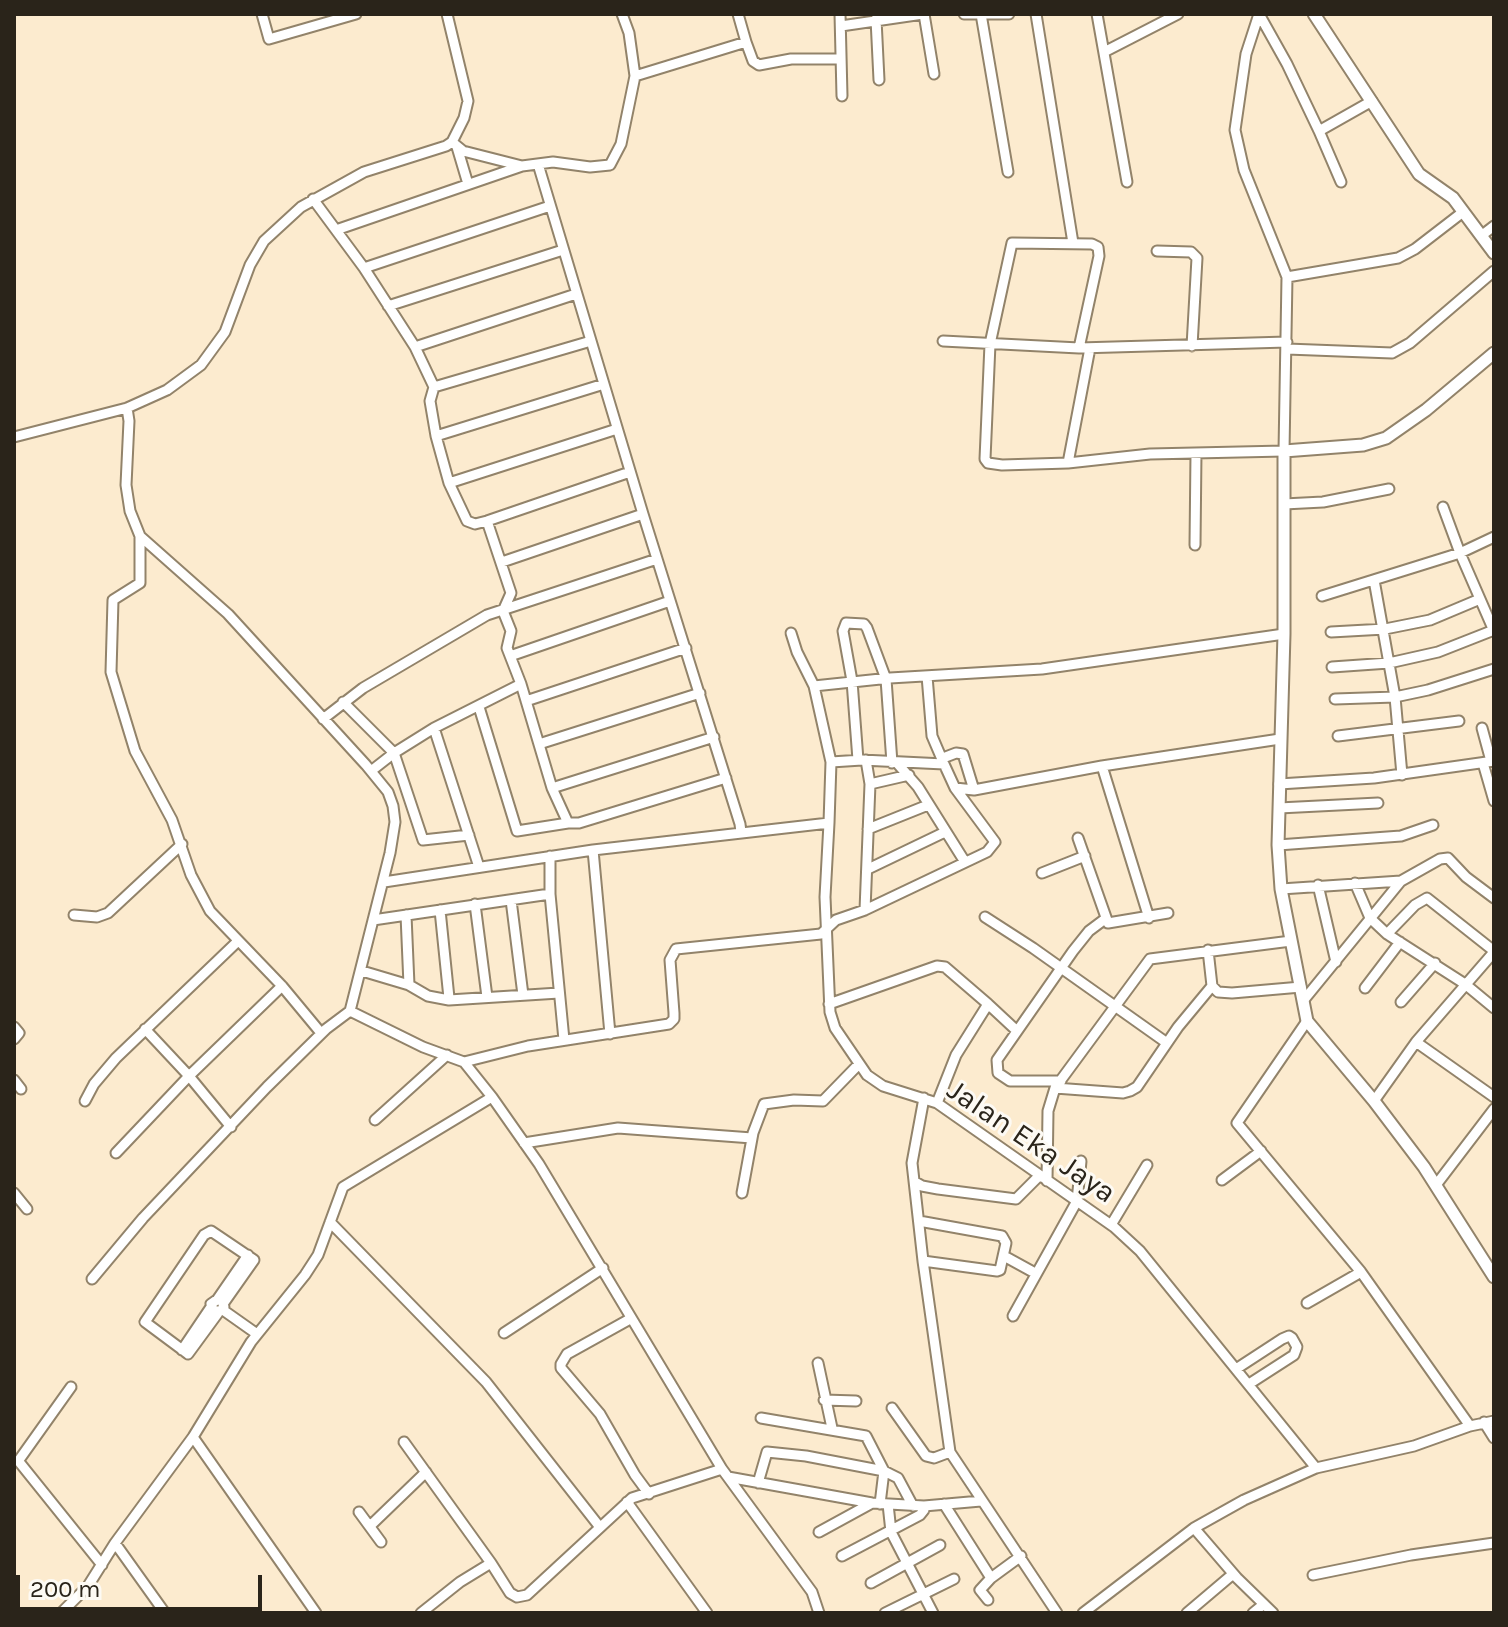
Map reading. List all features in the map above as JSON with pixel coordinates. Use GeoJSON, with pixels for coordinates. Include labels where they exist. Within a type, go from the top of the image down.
{"type":"FeatureCollection","features":[{"type":"Feature","properties":{"kind":"street"},"geometry":{"type":"LineString","coordinates":[[262,14],[269,39],[356,14]]}},
{"type":"Feature","properties":{"kind":"street"},"geometry":{"type":"LineString","coordinates":[[447,14],[468,101],[455,144],[468,184]]}},
{"type":"Feature","properties":{"kind":"street"},"geometry":{"type":"LineString","coordinates":[[336,230],[522,166],[553,162],[610,165],[621,144],[635,76],[629,33],[622,14]]}},
{"type":"Feature","properties":{"kind":"street"},"geometry":{"type":"LineString","coordinates":[[738,14],[753,61],[759,65],[791,59],[839,59]]}},
{"type":"Feature","properties":{"kind":"street"},"geometry":{"type":"LineString","coordinates":[[840,14],[842,96]]}},
{"type":"Feature","properties":{"kind":"street"},"geometry":{"type":"LineString","coordinates":[[841,26],[924,14],[934,74]]}},
{"type":"Feature","properties":{"kind":"street"},"geometry":{"type":"LineString","coordinates":[[964,14],[1009,14]]}},
{"type":"Feature","properties":{"kind":"street"},"geometry":{"type":"LineString","coordinates":[[1036,14],[1073,243]]}},
{"type":"Feature","properties":{"kind":"street"},"geometry":{"type":"LineString","coordinates":[[1097,14],[1127,182]]}},
{"type":"Feature","properties":{"kind":"street"},"geometry":{"type":"LineString","coordinates":[[1106,51],[1178,14]]}},
{"type":"Feature","properties":{"kind":"street"},"geometry":{"type":"LineString","coordinates":[[1259,14],[1287,64],[1341,182]]}},
{"type":"Feature","properties":{"kind":"street"},"geometry":{"type":"LineString","coordinates":[[1259,14],[1246,54],[1235,130],[1244,170],[1287,277],[1284,634],[1278,845],[1281,889],[1307,1021],[1374,1101],[1436,1185],[1494,1277]]}},
{"type":"Feature","properties":{"kind":"street"},"geometry":{"type":"LineString","coordinates":[[1314,14],[1419,174],[1448,193],[1494,253]]}},
{"type":"Feature","properties":{"kind":"street"},"geometry":{"type":"LineString","coordinates":[[981,15],[1008,172]]}},
{"type":"Feature","properties":{"kind":"street"},"geometry":{"type":"LineString","coordinates":[[876,19],[879,80]]}},
{"type":"Feature","properties":{"kind":"street"},"geometry":{"type":"LineString","coordinates":[[635,76],[746,42]]}},
{"type":"Feature","properties":{"kind":"street"},"geometry":{"type":"LineString","coordinates":[[1319,131],[1372,101]]}},
{"type":"Feature","properties":{"kind":"street"},"geometry":{"type":"LineString","coordinates":[[14,437],[127,408],[167,390],[201,365],[225,332],[250,265],[264,241],[313,199],[364,172],[455,144],[522,166]]}},
{"type":"Feature","properties":{"kind":"street"},"geometry":{"type":"LineString","coordinates":[[538,164],[741,832]]}},
{"type":"Feature","properties":{"kind":"street"},"geometry":{"type":"LineString","coordinates":[[313,199],[364,268],[415,347],[434,387],[430,401],[436,436],[449,483],[464,519],[475,524],[487,521],[630,472]]}},
{"type":"Feature","properties":{"kind":"street"},"geometry":{"type":"LineString","coordinates":[[364,268],[550,206]]}},
{"type":"Feature","properties":{"kind":"street"},"geometry":{"type":"LineString","coordinates":[[1287,277],[1398,258],[1415,249],[1463,212]]}},
{"type":"Feature","properties":{"kind":"street"},"geometry":{"type":"LineString","coordinates":[[1481,236],[1494,226]]}},
{"type":"Feature","properties":{"kind":"street"},"geometry":{"type":"LineString","coordinates":[[1079,348],[1098,247],[1073,243],[1011,244],[990,344],[985,459],[991,464],[1068,463],[1150,454],[1284,451],[1363,445],[1386,438],[1426,410],[1494,353]]}},
{"type":"Feature","properties":{"kind":"street"},"geometry":{"type":"LineString","coordinates":[[388,306],[563,250]]}},
{"type":"Feature","properties":{"kind":"street"},"geometry":{"type":"LineString","coordinates":[[1157,251],[1191,252],[1197,258],[1192,346]]}},
{"type":"Feature","properties":{"kind":"street"},"geometry":{"type":"LineString","coordinates":[[943,341],[1079,348],[1287,345],[1392,353],[1410,343],[1494,271]]}},
{"type":"Feature","properties":{"kind":"street"},"geometry":{"type":"LineString","coordinates":[[415,347],[576,294]]}},
{"type":"Feature","properties":{"kind":"street"},"geometry":{"type":"LineString","coordinates":[[434,387],[591,341]]}},
{"type":"Feature","properties":{"kind":"street"},"geometry":{"type":"LineString","coordinates":[[1068,463],[1090,348]]}},
{"type":"Feature","properties":{"kind":"street"},"geometry":{"type":"LineString","coordinates":[[436,436],[604,384]]}},
{"type":"Feature","properties":{"kind":"street"},"geometry":{"type":"LineString","coordinates":[[127,408],[126,485],[130,511],[140,536],[140,583],[113,600],[111,672],[135,751],[172,820],[199,893],[210,911],[282,986],[321,1033]]}},
{"type":"Feature","properties":{"kind":"street"},"geometry":{"type":"LineString","coordinates":[[449,483],[617,429]]}},
{"type":"Feature","properties":{"kind":"street"},"geometry":{"type":"LineString","coordinates":[[1195,545],[1196,453]]}},
{"type":"Feature","properties":{"kind":"street"},"geometry":{"type":"LineString","coordinates":[[1284,504],[1323,502],[1389,489]]}},
{"type":"Feature","properties":{"kind":"street"},"geometry":{"type":"LineString","coordinates":[[1332,667],[1389,663],[1438,652],[1494,630],[1443,507]]}},
{"type":"Feature","properties":{"kind":"street"},"geometry":{"type":"LineString","coordinates":[[502,562],[643,514]]}},
{"type":"Feature","properties":{"kind":"street"},"geometry":{"type":"LineString","coordinates":[[487,521],[511,593],[503,614],[511,631],[507,645],[552,788],[568,823]]}},
{"type":"Feature","properties":{"kind":"street"},"geometry":{"type":"LineString","coordinates":[[92,1279],[143,1218],[321,1033],[350,1011],[384,882],[395,822],[388,792],[371,771],[228,614],[140,536]]}},
{"type":"Feature","properties":{"kind":"street"},"geometry":{"type":"LineString","coordinates":[[1322,596],[1460,553],[1494,537]]}},
{"type":"Feature","properties":{"kind":"street"},"geometry":{"type":"LineString","coordinates":[[323,719],[343,702],[393,670],[487,615],[657,559]]}},
{"type":"Feature","properties":{"kind":"street"},"geometry":{"type":"LineString","coordinates":[[1374,580],[1395,697],[1402,775]]}},
{"type":"Feature","properties":{"kind":"street"},"geometry":{"type":"LineString","coordinates":[[1331,632],[1385,629],[1430,620],[1480,599]]}},
{"type":"Feature","properties":{"kind":"street"},"geometry":{"type":"LineString","coordinates":[[510,656],[670,601]]}},
{"type":"Feature","properties":{"kind":"street"},"geometry":{"type":"LineString","coordinates":[[865,910],[870,784],[862,760],[843,631],[846,623],[864,624],[867,628],[886,679],[895,763],[909,775],[965,862]]}},
{"type":"Feature","properties":{"kind":"street","name":"Jalan Eka Jaya"},"geometry":{"type":"LineString","coordinates":[[791,633],[814,686],[831,762],[826,932],[829,1004],[835,1028],[867,1075],[883,1086],[937,1103],[1111,1225],[1140,1251],[1316,1468]]}},
{"type":"Feature","properties":{"kind":"street"},"geometry":{"type":"LineString","coordinates":[[814,686],[1042,669],[1284,634]]}},
{"type":"Feature","properties":{"kind":"street"},"geometry":{"type":"LineString","coordinates":[[526,701],[686,648]]}},
{"type":"Feature","properties":{"kind":"street"},"geometry":{"type":"LineString","coordinates":[[1335,699],[1395,697],[1494,669]]}},
{"type":"Feature","properties":{"kind":"street"},"geometry":{"type":"LineString","coordinates":[[464,1062],[564,1040],[663,1026],[674,1019],[670,960],[676,949],[826,932],[836,920],[865,910],[987,852],[995,842],[955,788],[932,736],[927,676]]}},
{"type":"Feature","properties":{"kind":"street"},"geometry":{"type":"LineString","coordinates":[[371,771],[434,728],[521,684]]}},
{"type":"Feature","properties":{"kind":"street"},"geometry":{"type":"LineString","coordinates":[[539,744],[700,693]]}},
{"type":"Feature","properties":{"kind":"street"},"geometry":{"type":"LineString","coordinates":[[343,702],[394,753],[423,840],[469,835]]}},
{"type":"Feature","properties":{"kind":"street"},"geometry":{"type":"LineString","coordinates":[[479,707],[517,831],[579,823],[726,778]]}},
{"type":"Feature","properties":{"kind":"street"},"geometry":{"type":"LineString","coordinates":[[1338,736],[1459,721]]}},
{"type":"Feature","properties":{"kind":"street"},"geometry":{"type":"LineString","coordinates":[[434,728],[479,867]]}},
{"type":"Feature","properties":{"kind":"street"},"geometry":{"type":"LineString","coordinates":[[1482,728],[1494,801]]}},
{"type":"Feature","properties":{"kind":"street"},"geometry":{"type":"LineString","coordinates":[[552,788],[714,737]]}},
{"type":"Feature","properties":{"kind":"street"},"geometry":{"type":"LineString","coordinates":[[955,788],[974,790],[1102,766],[1280,739]]}},
{"type":"Feature","properties":{"kind":"street"},"geometry":{"type":"LineString","coordinates":[[831,762],[944,761],[956,753],[963,754],[974,790]]}},
{"type":"Feature","properties":{"kind":"street"},"geometry":{"type":"LineString","coordinates":[[1279,784],[1402,775],[1489,762]]}},
{"type":"Feature","properties":{"kind":"street"},"geometry":{"type":"LineString","coordinates":[[1102,766],[1149,918]]}},
{"type":"Feature","properties":{"kind":"street"},"geometry":{"type":"LineString","coordinates":[[870,784],[909,775]]}},
{"type":"Feature","properties":{"kind":"street"},"geometry":{"type":"LineString","coordinates":[[1279,808],[1378,803]]}},
{"type":"Feature","properties":{"kind":"street"},"geometry":{"type":"LineString","coordinates":[[868,829],[928,805]]}},
{"type":"Feature","properties":{"kind":"street"},"geometry":{"type":"LineString","coordinates":[[384,882],[593,850],[829,823]]}},
{"type":"Feature","properties":{"kind":"street"},"geometry":{"type":"LineString","coordinates":[[1278,845],[1401,836],[1433,825]]}},
{"type":"Feature","properties":{"kind":"street"},"geometry":{"type":"LineString","coordinates":[[868,869],[945,832]]}},
{"type":"Feature","properties":{"kind":"street"},"geometry":{"type":"LineString","coordinates":[[1078,838],[1108,923],[1168,913]]}},
{"type":"Feature","properties":{"kind":"street"},"geometry":{"type":"LineString","coordinates":[[74,915],[97,917],[108,913],[182,844]]}},
{"type":"Feature","properties":{"kind":"street"},"geometry":{"type":"LineString","coordinates":[[593,850],[610,1034]]}},
{"type":"Feature","properties":{"kind":"street"},"geometry":{"type":"LineString","coordinates":[[550,856],[550,894],[564,1040]]}},
{"type":"Feature","properties":{"kind":"street"},"geometry":{"type":"LineString","coordinates":[[1042,873],[1085,856]]}},
{"type":"Feature","properties":{"kind":"street"},"geometry":{"type":"LineString","coordinates":[[1303,1001],[1401,881],[1440,859],[1448,858],[1466,877],[1494,898]]}},
{"type":"Feature","properties":{"kind":"street"},"geometry":{"type":"LineString","coordinates":[[1281,889],[1401,881]]}},
{"type":"Feature","properties":{"kind":"street"},"geometry":{"type":"LineString","coordinates":[[1355,883],[1370,918],[1387,934],[1435,963],[1494,1008]]}},
{"type":"Feature","properties":{"kind":"street"},"geometry":{"type":"LineString","coordinates":[[1318,885],[1336,962]]}},
{"type":"Feature","properties":{"kind":"street"},"geometry":{"type":"LineString","coordinates":[[373,920],[550,894]]}},
{"type":"Feature","properties":{"kind":"street"},"geometry":{"type":"LineString","coordinates":[[1374,1101],[1416,1042],[1494,951],[1427,898],[1415,905],[1387,934]]}},
{"type":"Feature","properties":{"kind":"street"},"geometry":{"type":"LineString","coordinates":[[511,900],[523,995]]}},
{"type":"Feature","properties":{"kind":"street"},"geometry":{"type":"LineString","coordinates":[[475,904],[487,997]]}},
{"type":"Feature","properties":{"kind":"street"},"geometry":{"type":"LineString","coordinates":[[440,910],[449,998]]}},
{"type":"Feature","properties":{"kind":"street"},"geometry":{"type":"LineString","coordinates":[[406,915],[409,985]]}},
{"type":"Feature","properties":{"kind":"street"},"geometry":{"type":"LineString","coordinates":[[985,917],[1167,1043]]}},
{"type":"Feature","properties":{"kind":"street"},"geometry":{"type":"LineString","coordinates":[[1105,919],[1089,931],[997,1060],[998,1073],[1010,1081],[1123,1093],[1130,1091],[1137,1087],[1212,986]]}},
{"type":"Feature","properties":{"kind":"street"},"geometry":{"type":"LineString","coordinates":[[915,1182],[938,1189],[1016,1199],[1043,1178],[1048,1111],[1058,1084],[1150,959],[1291,941]]}},
{"type":"Feature","properties":{"kind":"street"},"geometry":{"type":"LineString","coordinates":[[85,1101],[108,1066],[237,942]]}},
{"type":"Feature","properties":{"kind":"street"},"geometry":{"type":"LineString","coordinates":[[1365,988],[1400,942]]}},
{"type":"Feature","properties":{"kind":"street"},"geometry":{"type":"LineString","coordinates":[[1208,950],[1212,986],[1218,992],[1301,987]]}},
{"type":"Feature","properties":{"kind":"street"},"geometry":{"type":"LineString","coordinates":[[1401,1002],[1435,963]]}},
{"type":"Feature","properties":{"kind":"street"},"geometry":{"type":"LineString","coordinates":[[829,1004],[937,966],[945,967],[1017,1031]]}},
{"type":"Feature","properties":{"kind":"street"},"geometry":{"type":"LineString","coordinates":[[362,971],[409,985],[428,996],[449,998],[559,993]]}},
{"type":"Feature","properties":{"kind":"street"},"geometry":{"type":"LineString","coordinates":[[116,1153],[189,1076],[282,986]]}},
{"type":"Feature","properties":{"kind":"street"},"geometry":{"type":"LineString","coordinates":[[937,1103],[956,1055],[988,1004]]}},
{"type":"Feature","properties":{"kind":"street"},"geometry":{"type":"LineString","coordinates":[[350,1011],[423,1047],[464,1062],[492,1097],[603,1268],[630,1319],[725,1473],[812,1592],[819,1613]]}},
{"type":"Feature","properties":{"kind":"street"},"geometry":{"type":"LineString","coordinates":[[1307,1021],[1237,1123],[1361,1272],[1470,1426]]}},
{"type":"Feature","properties":{"kind":"street"},"geometry":{"type":"LineString","coordinates":[[14,1027],[19,1033],[14,1039]]}},
{"type":"Feature","properties":{"kind":"street"},"geometry":{"type":"LineString","coordinates":[[145,1029],[231,1127]]}},
{"type":"Feature","properties":{"kind":"street"},"geometry":{"type":"LineString","coordinates":[[1416,1042],[1494,1097]]}},
{"type":"Feature","properties":{"kind":"street"},"geometry":{"type":"LineString","coordinates":[[375,1120],[447,1055]]}},
{"type":"Feature","properties":{"kind":"street"},"geometry":{"type":"LineString","coordinates":[[742,1193],[752,1138],[764,1104],[794,1100],[823,1101],[859,1064]]}},
{"type":"Feature","properties":{"kind":"street"},"geometry":{"type":"LineString","coordinates":[[14,1080],[21,1089]]}},
{"type":"Feature","properties":{"kind":"street"},"geometry":{"type":"LineString","coordinates":[[61,1613],[82,1593],[193,1437],[257,1334],[305,1275],[318,1255],[340,1193],[349,1182],[492,1097]]}},
{"type":"Feature","properties":{"kind":"street"},"geometry":{"type":"LineString","coordinates":[[924,1098],[912,1173],[950,1452],[1057,1613]]}},
{"type":"Feature","properties":{"kind":"street"},"geometry":{"type":"LineString","coordinates":[[1436,1185],[1494,1109]]}},
{"type":"Feature","properties":{"kind":"street"},"geometry":{"type":"LineString","coordinates":[[524,1143],[618,1128],[752,1138]]}},
{"type":"Feature","properties":{"kind":"street"},"geometry":{"type":"LineString","coordinates":[[1222,1180],[1261,1151]]}},
{"type":"Feature","properties":{"kind":"street"},"geometry":{"type":"LineString","coordinates":[[1013,1316],[1077,1201],[1081,1161]]}},
{"type":"Feature","properties":{"kind":"street"},"geometry":{"type":"LineString","coordinates":[[1111,1225],[1147,1165]]}},
{"type":"Feature","properties":{"kind":"street"},"geometry":{"type":"LineString","coordinates":[[14,1193],[27,1209]]}},
{"type":"Feature","properties":{"kind":"street"},"geometry":{"type":"LineString","coordinates":[[919,1221],[1002,1236],[1006,1243],[1000,1270],[997,1271],[923,1261]]}},
{"type":"Feature","properties":{"kind":"street"},"geometry":{"type":"LineString","coordinates":[[330,1222],[486,1382],[599,1526]]}},
{"type":"Feature","properties":{"kind":"street"},"geometry":{"type":"LineString","coordinates":[[208,1232],[214,1232],[254,1260],[218,1307],[188,1354],[147,1326],[145,1320],[208,1232]]}},
{"type":"Feature","properties":{"kind":"street"},"geometry":{"type":"LineString","coordinates":[[1004,1256],[1035,1273]]}},
{"type":"Feature","properties":{"kind":"street"},"geometry":{"type":"LineString","coordinates":[[504,1333],[603,1268]]}},
{"type":"Feature","properties":{"kind":"street"},"geometry":{"type":"LineString","coordinates":[[1307,1303],[1361,1272]]}},
{"type":"Feature","properties":{"kind":"street"},"geometry":{"type":"LineString","coordinates":[[218,1307],[257,1334]]}},
{"type":"Feature","properties":{"kind":"street"},"geometry":{"type":"LineString","coordinates":[[630,1319],[567,1354],[561,1368],[600,1414],[627,1463],[649,1494]]}},
{"type":"Feature","properties":{"kind":"street"},"geometry":{"type":"LineString","coordinates":[[1236,1369],[1282,1339],[1292,1338],[1297,1347],[1294,1355],[1249,1384]]}},
{"type":"Feature","properties":{"kind":"street"},"geometry":{"type":"LineString","coordinates":[[818,1363],[832,1428]]}},
{"type":"Feature","properties":{"kind":"street"},"geometry":{"type":"LineString","coordinates":[[71,1387],[19,1460],[102,1565]]}},
{"type":"Feature","properties":{"kind":"street"},"geometry":{"type":"LineString","coordinates":[[824,1400],[856,1401]]}},
{"type":"Feature","properties":{"kind":"street"},"geometry":{"type":"LineString","coordinates":[[892,1408],[926,1456],[934,1458],[950,1452]]}},
{"type":"Feature","properties":{"kind":"street"},"geometry":{"type":"LineString","coordinates":[[761,1418],[866,1436],[884,1471],[880,1504],[933,1613]]}},
{"type":"Feature","properties":{"kind":"street"},"geometry":{"type":"LineString","coordinates":[[1083,1613],[1194,1528],[1244,1500],[1316,1468],[1414,1446],[1489,1422],[1494,1438]]}},
{"type":"Feature","properties":{"kind":"street"},"geometry":{"type":"LineString","coordinates":[[193,1437],[316,1613]]}},
{"type":"Feature","properties":{"kind":"street"},"geometry":{"type":"LineString","coordinates":[[404,1442],[510,1593],[517,1597],[527,1595],[632,1498],[725,1473],[758,1483],[880,1504],[918,1506],[981,1501]]}},
{"type":"Feature","properties":{"kind":"street"},"geometry":{"type":"LineString","coordinates":[[758,1483],[765,1454],[770,1451],[884,1471],[898,1478],[924,1510],[891,1532],[842,1556]]}},
{"type":"Feature","properties":{"kind":"street"},"geometry":{"type":"LineString","coordinates":[[370,1526],[426,1472]]}},
{"type":"Feature","properties":{"kind":"street"},"geometry":{"type":"LineString","coordinates":[[627,1502],[707,1613]]}},
{"type":"Feature","properties":{"kind":"street"},"geometry":{"type":"LineString","coordinates":[[819,1532],[880,1504]]}},
{"type":"Feature","properties":{"kind":"street"},"geometry":{"type":"LineString","coordinates":[[944,1504],[991,1578]]}},
{"type":"Feature","properties":{"kind":"street"},"geometry":{"type":"LineString","coordinates":[[359,1512],[381,1542]]}},
{"type":"Feature","properties":{"kind":"street"},"geometry":{"type":"LineString","coordinates":[[1194,1528],[1233,1574],[1273,1613]]}},
{"type":"Feature","properties":{"kind":"street"},"geometry":{"type":"LineString","coordinates":[[115,1543],[165,1613]]}},
{"type":"Feature","properties":{"kind":"street"},"geometry":{"type":"LineString","coordinates":[[1313,1575],[1411,1555],[1494,1543]]}},
{"type":"Feature","properties":{"kind":"street"},"geometry":{"type":"LineString","coordinates":[[871,1583],[940,1545]]}},
{"type":"Feature","properties":{"kind":"street"},"geometry":{"type":"LineString","coordinates":[[988,1600],[980,1590],[1021,1556]]}},
{"type":"Feature","properties":{"kind":"street"},"geometry":{"type":"LineString","coordinates":[[421,1613],[460,1582],[491,1563]]}},
{"type":"Feature","properties":{"kind":"street"},"geometry":{"type":"LineString","coordinates":[[1187,1613],[1233,1574]]}},
{"type":"Feature","properties":{"kind":"street"},"geometry":{"type":"LineString","coordinates":[[885,1613],[954,1579]]}},
{"type":"Feature","properties":{"kind":"street"},"geometry":{"type":"LineString","coordinates":[[1253,1613],[1264,1604]]}}]}
